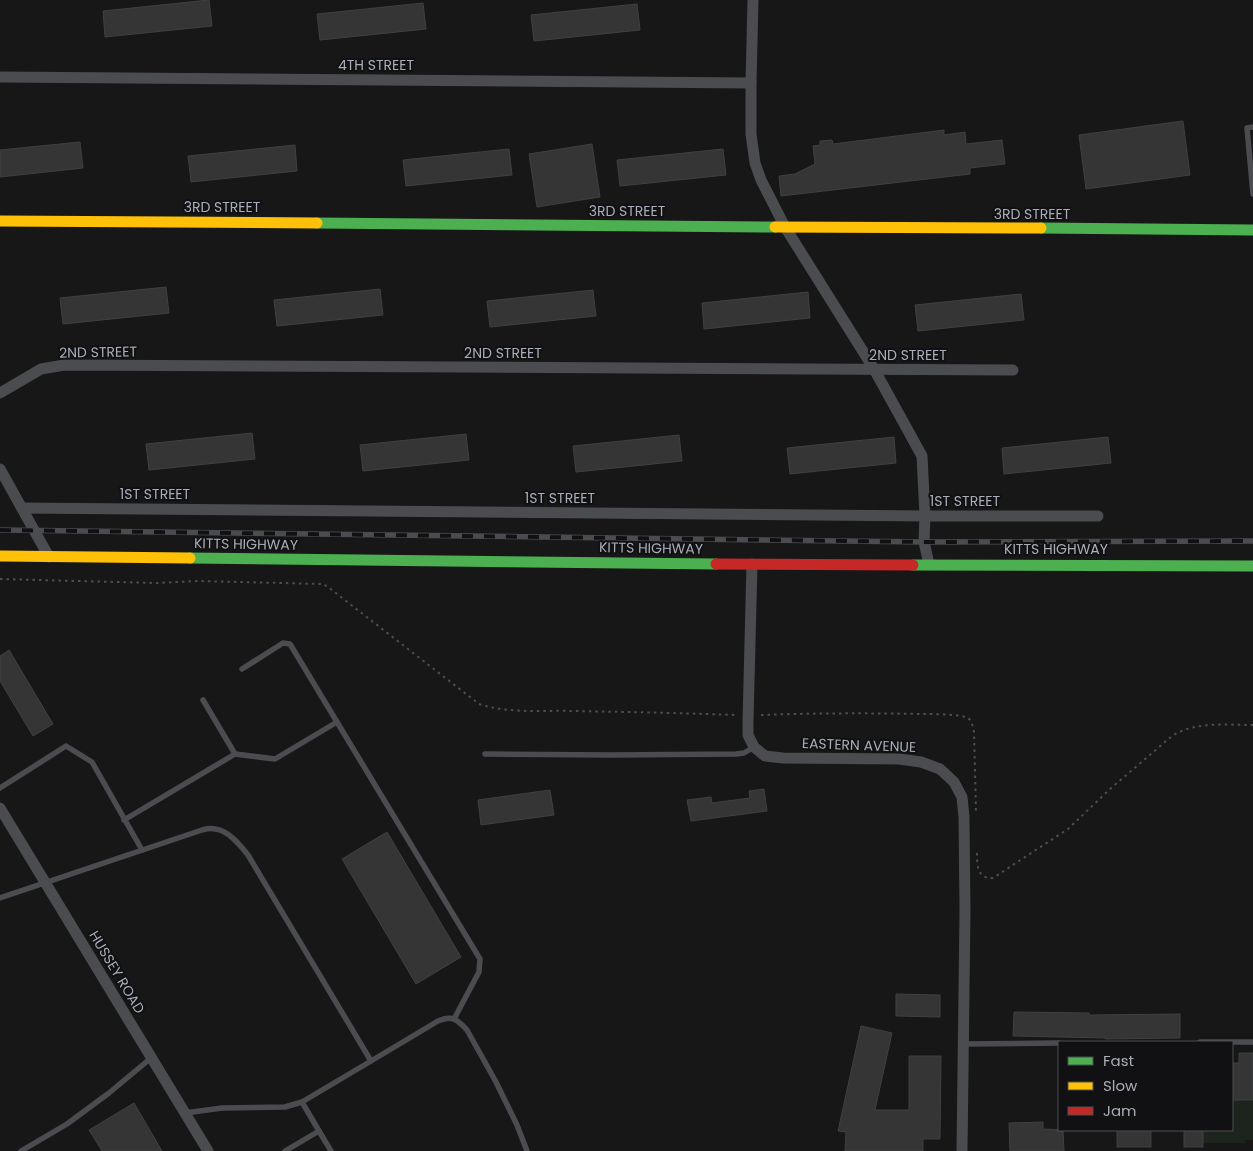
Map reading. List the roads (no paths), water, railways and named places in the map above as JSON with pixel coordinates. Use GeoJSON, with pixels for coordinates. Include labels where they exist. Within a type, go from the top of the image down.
{"type":"FeatureCollection","features":[{"type":"Feature","properties":{"kind":"street"},"geometry":{"type":"LineString","coordinates":[[753,0],[751,134],[761,180],[785,227],[874,370],[922,456],[925,516],[924,542],[929,564]]}},
{"type":"Feature","properties":{"kind":"street","name":"4TH STREET"},"geometry":{"type":"LineString","coordinates":[[0,77],[751,83]]}},
{"type":"Feature","properties":{"kind":"street","name":"3RD STREET"},"geometry":{"type":"LineString","coordinates":[[0,221],[1253,230]]}},
{"type":"Feature","properties":{"kind":"street","name":"2ND STREET"},"geometry":{"type":"LineString","coordinates":[[0,393],[41,370],[64,365],[1013,370]]}},
{"type":"Feature","properties":{"kind":"street"},"geometry":{"type":"LineString","coordinates":[[0,469],[49,557]]}},
{"type":"Feature","properties":{"kind":"street","name":"1ST STREET"},"geometry":{"type":"LineString","coordinates":[[22,508],[1098,516]]}},
{"type":"Feature","properties":{"kind":"street","name":"KITTS HIGHWAY"},"geometry":{"type":"LineString","coordinates":[[0,556],[752,564],[1253,566]]}},
{"type":"Feature","properties":{"kind":"street"},"geometry":{"type":"LineString","coordinates":[[752,564],[748,735],[754,747]]}},
{"type":"Feature","properties":{"kind":"street","name":"EASTERN AVENUE"},"geometry":{"type":"LineString","coordinates":[[754,747],[764,756],[783,758],[899,759],[921,762],[940,769],[954,782],[962,797],[965,911],[962,1151]]}},
{"type":"Feature","properties":{"kind":"street","name":"HUSSEY ROAD"},"geometry":{"type":"LineString","coordinates":[[0,809],[208,1151]]}},
{"type":"Feature","properties":{"kind":"lane"},"geometry":{"type":"LineString","coordinates":[[1253,127],[1247,128],[1253,194]]}},
{"type":"Feature","properties":{"kind":"lane"},"geometry":{"type":"LineString","coordinates":[[242,669],[283,643],[290,644],[480,959],[479,972],[454,1019]]}},
{"type":"Feature","properties":{"kind":"lane"},"geometry":{"type":"LineString","coordinates":[[203,700],[235,754]]}},
{"type":"Feature","properties":{"kind":"lane"},"geometry":{"type":"LineString","coordinates":[[124,820],[235,754],[275,759],[336,722]]}},
{"type":"Feature","properties":{"kind":"lane"},"geometry":{"type":"LineString","coordinates":[[0,788],[66,746],[92,762],[142,850]]}},
{"type":"Feature","properties":{"kind":"lane"},"geometry":{"type":"LineString","coordinates":[[485,754],[736,754],[754,747]]}},
{"type":"Feature","properties":{"kind":"lane"},"geometry":{"type":"LineString","coordinates":[[1,897],[202,830],[216,829],[227,834],[248,855],[371,1061]]}},
{"type":"Feature","properties":{"kind":"lane"},"geometry":{"type":"LineString","coordinates":[[185,1113],[222,1108],[285,1107],[302,1102],[446,1018],[454,1019],[461,1023],[467,1030],[496,1082],[517,1125],[527,1151]]}},
{"type":"Feature","properties":{"kind":"lane"},"geometry":{"type":"LineString","coordinates":[[1233,1042],[1253,1042]]}},
{"type":"Feature","properties":{"kind":"lane"},"geometry":{"type":"LineString","coordinates":[[963,1044],[1058,1044]]}},
{"type":"Feature","properties":{"kind":"lane"},"geometry":{"type":"LineString","coordinates":[[21,1151],[75,1118],[151,1058]]}},
{"type":"Feature","properties":{"kind":"lane"},"geometry":{"type":"LineString","coordinates":[[302,1102],[331,1151]]}},
{"type":"Feature","properties":{"kind":"lane"},"geometry":{"type":"LineString","coordinates":[[285,1151],[319,1131]]}},
{"type":"Feature","properties":{"kind":"railway"},"geometry":{"type":"LineString","coordinates":[[0,530],[924,542],[1253,541]]}}]}
